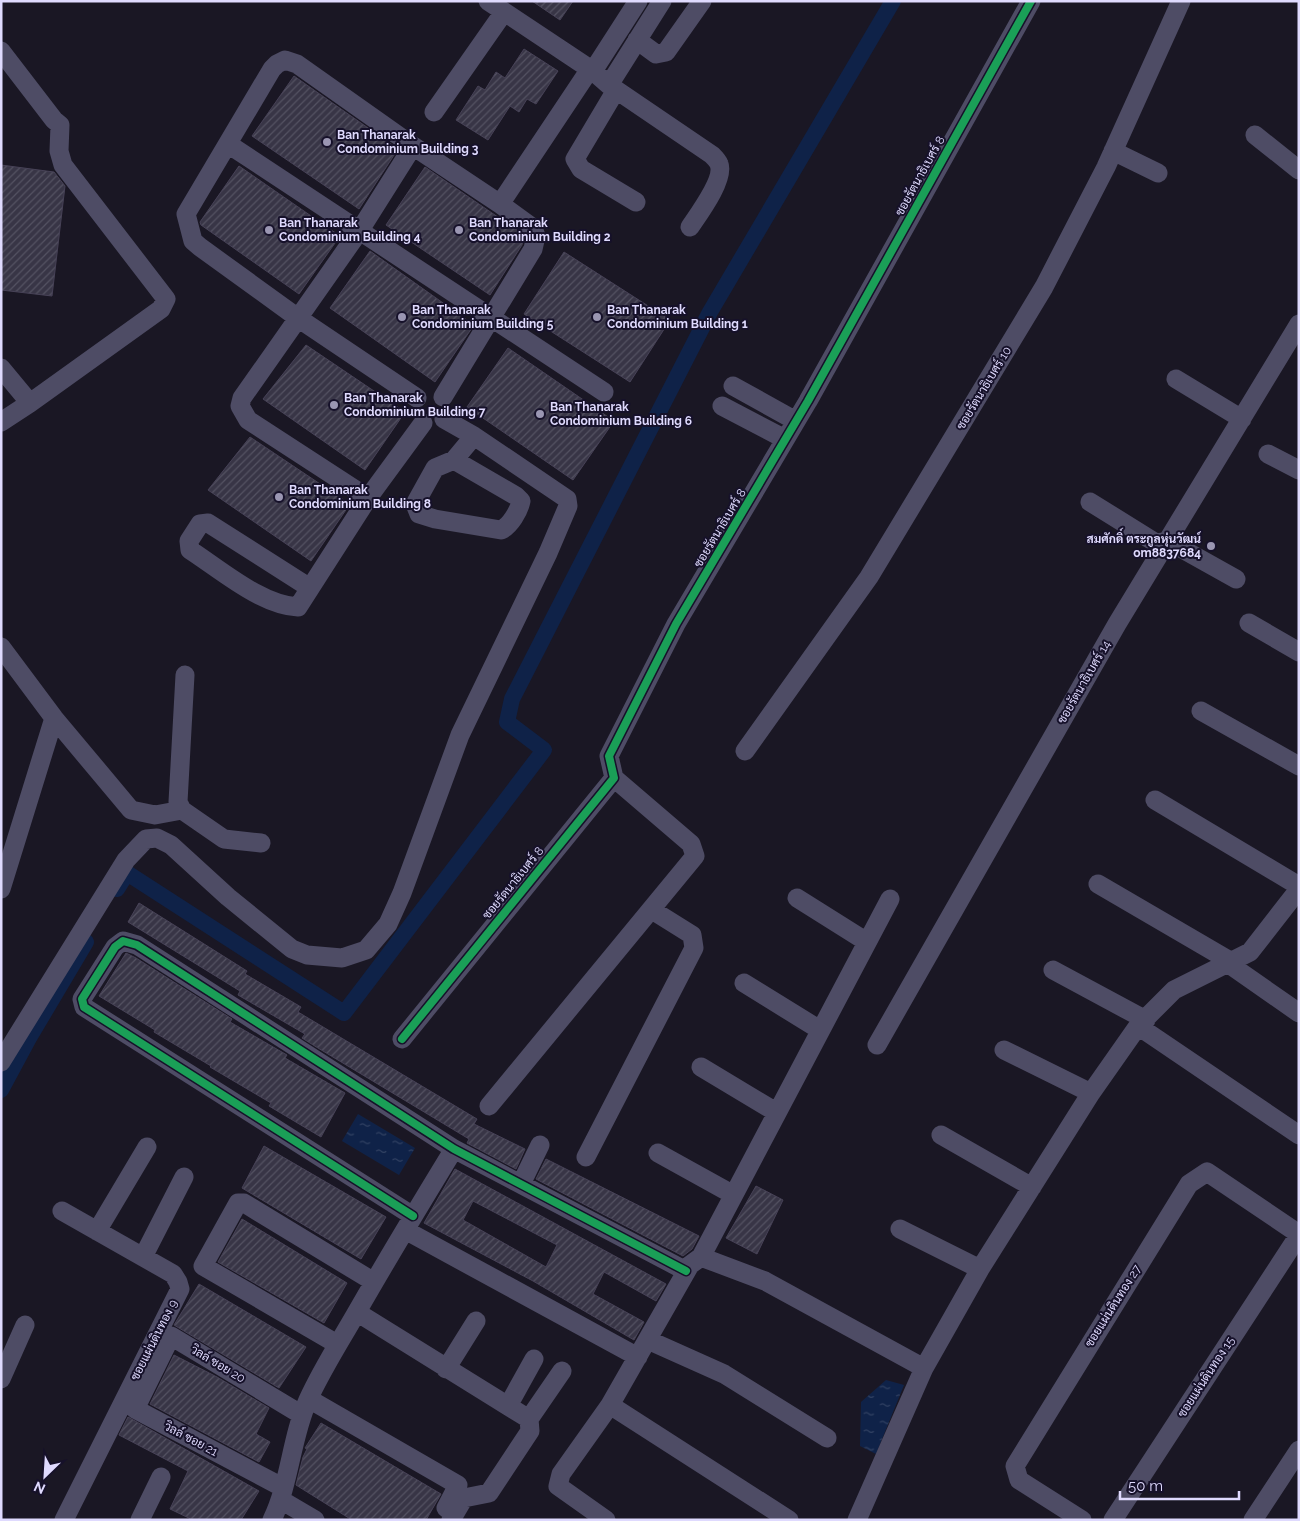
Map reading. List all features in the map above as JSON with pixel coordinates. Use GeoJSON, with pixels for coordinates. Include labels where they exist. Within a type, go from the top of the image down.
{"type":"FeatureCollection","features":[{"type":"Feature","properties":{"kind":"street"},"geometry":{"type":"LineString","coordinates":[[488,1],[592,70],[612,87],[712,155],[719,163],[720,171],[714,188],[690,227]]}},
{"type":"Feature","properties":{"kind":"street"},"geometry":{"type":"LineString","coordinates":[[636,202],[581,169],[575,162],[575,159],[612,87],[662,1]]}},
{"type":"Feature","properties":{"kind":"street"},"geometry":{"type":"LineString","coordinates":[[633,8],[642,34],[656,54],[666,52],[702,1]]}},
{"type":"Feature","properties":{"kind":"street","name":"ซอยรัตนาธิเบศร์ 8"},"geometry":{"type":"LineString","coordinates":[[402,1040],[614,778],[609,756],[676,624],[796,421],[1031,1]]}},
{"type":"Feature","properties":{"kind":"street","name":"ซอยรัตนาธิเบศร์ 10"},"geometry":{"type":"LineString","coordinates":[[745,751],[879,561],[1044,287],[1113,151],[1181,1]]}},
{"type":"Feature","properties":{"kind":"street"},"geometry":{"type":"LineString","coordinates":[[500,204],[633,8]]}},
{"type":"Feature","properties":{"kind":"street"},"geometry":{"type":"LineString","coordinates":[[434,112],[504,12]]}},
{"type":"Feature","properties":{"kind":"street"},"geometry":{"type":"LineString","coordinates":[[1,51],[54,120],[60,125],[59,151],[64,164],[166,299],[161,309],[30,404],[1,422]]}},
{"type":"Feature","properties":{"kind":"street"},"geometry":{"type":"LineString","coordinates":[[417,398],[298,318],[193,240],[186,214],[272,70],[277,64],[285,60],[297,64],[533,228],[536,236],[533,249],[443,397]]}},
{"type":"Feature","properties":{"kind":"street"},"geometry":{"type":"LineString","coordinates":[[1255,135],[1299,170]]}},
{"type":"Feature","properties":{"kind":"street"},"geometry":{"type":"LineString","coordinates":[[228,144],[604,392]]}},
{"type":"Feature","properties":{"kind":"street"},"geometry":{"type":"LineString","coordinates":[[368,498],[248,420],[240,406],[242,398],[360,230],[413,146]]}},
{"type":"Feature","properties":{"kind":"street"},"geometry":{"type":"LineString","coordinates":[[1113,151],[1158,173]]}},
{"type":"Feature","properties":{"kind":"street","name":"ซอยรัตนาธิเบศร์ 14"},"geometry":{"type":"LineString","coordinates":[[876,1045],[1117,624],[1299,324]]}},
{"type":"Feature","properties":{"kind":"street"},"geometry":{"type":"LineString","coordinates":[[1,368],[30,404]]}},
{"type":"Feature","properties":{"kind":"street"},"geometry":{"type":"LineString","coordinates":[[1176,379],[1242,419]]}},
{"type":"Feature","properties":{"kind":"street"},"geometry":{"type":"LineString","coordinates":[[733,386],[796,421]]}},
{"type":"Feature","properties":{"kind":"street"},"geometry":{"type":"LineString","coordinates":[[433,391],[443,397],[448,407],[444,418],[435,425],[423,423],[415,415],[414,403],[417,398],[422,394],[433,391]]}},
{"type":"Feature","properties":{"kind":"street"},"geometry":{"type":"LineString","coordinates":[[722,406],[785,439]]}},
{"type":"Feature","properties":{"kind":"street"},"geometry":{"type":"LineString","coordinates":[[1,1062],[126,860],[146,839],[156,838],[171,845],[228,896],[292,949],[306,955],[342,958],[366,950],[382,932],[402,893],[460,735],[548,553],[568,506],[567,499],[444,418]]}},
{"type":"Feature","properties":{"kind":"street"},"geometry":{"type":"LineString","coordinates":[[310,588],[208,522],[200,524],[189,541],[190,550],[265,599],[278,604],[298,607],[368,498],[423,423]]}},
{"type":"Feature","properties":{"kind":"street"},"geometry":{"type":"LineString","coordinates":[[454,460],[508,491],[521,501],[520,508],[505,528],[501,530],[444,521],[419,514],[415,504],[435,468],[454,460],[474,436]]}},
{"type":"Feature","properties":{"kind":"street"},"geometry":{"type":"LineString","coordinates":[[1268,454],[1299,470]]}},
{"type":"Feature","properties":{"kind":"street"},"geometry":{"type":"LineString","coordinates":[[1090,502],[1156,543],[1168,541],[1236,578]]}},
{"type":"Feature","properties":{"kind":"street"},"geometry":{"type":"LineString","coordinates":[[1249,624],[1299,652]]}},
{"type":"Feature","properties":{"kind":"street"},"geometry":{"type":"LineString","coordinates":[[1,647],[54,718],[131,810],[155,815],[182,810]]}},
{"type":"Feature","properties":{"kind":"street"},"geometry":{"type":"LineString","coordinates":[[185,675],[178,802],[182,810],[224,839],[261,843]]}},
{"type":"Feature","properties":{"kind":"street"},"geometry":{"type":"LineString","coordinates":[[1202,711],[1299,766]]}},
{"type":"Feature","properties":{"kind":"street"},"geometry":{"type":"LineString","coordinates":[[1,888],[54,718]]}},
{"type":"Feature","properties":{"kind":"street"},"geometry":{"type":"LineString","coordinates":[[489,1106],[695,856],[691,844],[614,778]]}},
{"type":"Feature","properties":{"kind":"street"},"geometry":{"type":"LineString","coordinates":[[857,1520],[924,1368],[980,1269],[1091,1093],[1142,1023],[1174,990],[1250,952],[1299,888],[1155,800]]}},
{"type":"Feature","properties":{"kind":"street"},"geometry":{"type":"LineString","coordinates":[[1098,884],[1228,962],[1299,1013]]}},
{"type":"Feature","properties":{"kind":"street"},"geometry":{"type":"LineString","coordinates":[[796,898],[867,942]]}},
{"type":"Feature","properties":{"kind":"street"},"geometry":{"type":"LineString","coordinates":[[606,1520],[558,1486],[561,1474],[610,1404],[686,1271],[690,1265],[701,1258],[732,1194],[890,899]]}},
{"type":"Feature","properties":{"kind":"street"},"geometry":{"type":"LineString","coordinates":[[586,1157],[694,948],[692,935],[652,910]]}},
{"type":"Feature","properties":{"kind":"street"},"geometry":{"type":"LineString","coordinates":[[638,1356],[409,1223],[84,1008],[82,999],[115,947],[123,940],[137,945],[454,1149],[686,1271]]}},
{"type":"Feature","properties":{"kind":"street"},"geometry":{"type":"LineString","coordinates":[[1053,970],[1142,1023],[1299,1135]]}},
{"type":"Feature","properties":{"kind":"street"},"geometry":{"type":"LineString","coordinates":[[744,984],[820,1030]]}},
{"type":"Feature","properties":{"kind":"street"},"geometry":{"type":"LineString","coordinates":[[1004,1050],[1091,1093]]}},
{"type":"Feature","properties":{"kind":"street"},"geometry":{"type":"LineString","coordinates":[[701,1067],[776,1112]]}},
{"type":"Feature","properties":{"kind":"street"},"geometry":{"type":"LineString","coordinates":[[941,1135],[1032,1187]]}},
{"type":"Feature","properties":{"kind":"street"},"geometry":{"type":"LineString","coordinates":[[521,1184],[540,1145]]}},
{"type":"Feature","properties":{"kind":"street"},"geometry":{"type":"LineString","coordinates":[[97,1231],[146,1147]]}},
{"type":"Feature","properties":{"kind":"street"},"geometry":{"type":"LineString","coordinates":[[272,1520],[282,1494],[305,1407],[338,1344],[454,1149]]}},
{"type":"Feature","properties":{"kind":"street"},"geometry":{"type":"LineString","coordinates":[[658,1153],[732,1194]]}},
{"type":"Feature","properties":{"kind":"street","name":"ซอยแผ่นดินทอง 27"},"geometry":{"type":"LineString","coordinates":[[1082,1520],[1019,1480],[1015,1466],[1188,1184],[1207,1172],[1299,1234]]}},
{"type":"Feature","properties":{"kind":"street"},"geometry":{"type":"LineString","coordinates":[[143,1257],[184,1177]]}},
{"type":"Feature","properties":{"kind":"street"},"geometry":{"type":"LineString","coordinates":[[338,1344],[203,1266],[238,1203],[244,1204],[374,1282]]}},
{"type":"Feature","properties":{"kind":"street","name":"ซอยแผ่นดินทอง 9"},"geometry":{"type":"LineString","coordinates":[[62,1211],[173,1274],[180,1289],[64,1520]]}},
{"type":"Feature","properties":{"kind":"street"},"geometry":{"type":"LineString","coordinates":[[900,1229],[980,1269]]}},
{"type":"Feature","properties":{"kind":"street","name":"ซอยแผ่นดินทอง 15"},"geometry":{"type":"LineString","coordinates":[[1114,1520],[1299,1234]]}},
{"type":"Feature","properties":{"kind":"street"},"geometry":{"type":"LineString","coordinates":[[701,1258],[765,1281],[924,1368]]}},
{"type":"Feature","properties":{"kind":"street"},"geometry":{"type":"LineString","coordinates":[[363,1316],[529,1419]]}},
{"type":"Feature","properties":{"kind":"street"},"geometry":{"type":"LineString","coordinates":[[446,1369],[476,1322]]}},
{"type":"Feature","properties":{"kind":"street"},"geometry":{"type":"LineString","coordinates":[[1,1379],[25,1325]]}},
{"type":"Feature","properties":{"kind":"street","name":"วิลล์ ซอย 20"},"geometry":{"type":"LineString","coordinates":[[152,1375],[171,1336],[305,1407]]}},
{"type":"Feature","properties":{"kind":"street"},"geometry":{"type":"LineString","coordinates":[[648,1340],[724,1374],[827,1438]]}},
{"type":"Feature","properties":{"kind":"street"},"geometry":{"type":"LineString","coordinates":[[508,1406],[534,1359]]}},
{"type":"Feature","properties":{"kind":"street"},"geometry":{"type":"LineString","coordinates":[[451,1520],[464,1498],[489,1493],[530,1431],[529,1419],[562,1371]]}},
{"type":"Feature","properties":{"kind":"street","name":"วิลล์ ซอย 21"},"geometry":{"type":"LineString","coordinates":[[152,1375],[135,1410],[282,1494]]}},
{"type":"Feature","properties":{"kind":"street"},"geometry":{"type":"LineString","coordinates":[[610,1404],[790,1520]]}},
{"type":"Feature","properties":{"kind":"street"},"geometry":{"type":"LineString","coordinates":[[305,1407],[458,1485],[439,1520]]}},
{"type":"Feature","properties":{"kind":"street"},"geometry":{"type":"LineString","coordinates":[[1253,1520],[1299,1450]]}},
{"type":"Feature","properties":{"kind":"street"},"geometry":{"type":"LineString","coordinates":[[140,1520],[161,1478]]}},
{"type":"Feature","properties":{"kind":"street"},"geometry":{"type":"LineString","coordinates":[[282,1494],[315,1520]]}},
{"type":"Feature","properties":{"kind":"water"},"geometry":{"type":"Polygon","coordinates":[[[358,1114],[415,1148],[399,1175],[342,1141],[358,1114]]]}},
{"type":"Feature","properties":{"kind":"water"},"geometry":{"type":"Polygon","coordinates":[[[886,1380],[904,1385],[876,1454],[860,1446],[861,1402],[886,1380]]]}},
{"type":"Feature","properties":{"kind":"building"},"geometry":{"type":"Polygon","coordinates":[[[532,1],[573,1],[560,20],[532,1]]]}},
{"type":"Feature","properties":{"kind":"building"},"geometry":{"type":"Polygon","coordinates":[[[524,49],[558,71],[536,104],[527,99],[519,112],[510,106],[488,140],[456,120],[478,86],[485,90],[496,72],[505,78],[524,49]]]}},
{"type":"Feature","properties":{"kind":"building","name":"Ban Thanarak Condominium Building 3"},"geometry":{"type":"Polygon","coordinates":[[[294,76],[398,149],[359,209],[252,136],[294,76]]]}},
{"type":"Feature","properties":{"kind":"building"},"geometry":{"type":"Polygon","coordinates":[[[1,165],[54,172],[65,186],[52,296],[1,290],[1,165]]]}},
{"type":"Feature","properties":{"kind":"building","name":"Ban Thanarak Condominium Building 4"},"geometry":{"type":"Polygon","coordinates":[[[239,166],[340,236],[299,294],[201,225],[200,222],[239,166]]]}},
{"type":"Feature","properties":{"kind":"building","name":"Ban Thanarak Condominium Building 2"},"geometry":{"type":"Polygon","coordinates":[[[425,167],[524,235],[522,245],[490,295],[386,225],[425,167]]]}},
{"type":"Feature","properties":{"kind":"building","name":"Ban Thanarak Condominium Building 5"},"geometry":{"type":"Polygon","coordinates":[[[370,251],[474,325],[435,382],[330,308],[370,251]]]}},
{"type":"Feature","properties":{"kind":"building","name":"Ban Thanarak Condominium Building 1"},"geometry":{"type":"Polygon","coordinates":[[[564,252],[670,320],[630,382],[524,314],[564,252]]]}},
{"type":"Feature","properties":{"kind":"building","name":"Ban Thanarak Condominium Building 7"},"geometry":{"type":"Polygon","coordinates":[[[306,345],[405,412],[365,470],[263,399],[306,345]]]}},
{"type":"Feature","properties":{"kind":"building","name":"Ban Thanarak Condominium Building 6"},"geometry":{"type":"Polygon","coordinates":[[[508,348],[614,421],[573,480],[467,407],[508,348]]]}},
{"type":"Feature","properties":{"kind":"building","name":"Ban Thanarak Condominium Building 8"},"geometry":{"type":"Polygon","coordinates":[[[250,437],[350,504],[311,561],[208,490],[250,437]]]}},
{"type":"Feature","properties":{"kind":"building"},"geometry":{"type":"Polygon","coordinates":[[[139,903],[247,971],[245,974],[301,1007],[298,1012],[477,1119],[474,1124],[525,1149],[516,1169],[467,1143],[469,1139],[302,1038],[305,1034],[238,995],[240,991],[128,922],[139,903]]]}},
{"type":"Feature","properties":{"kind":"building"},"geometry":{"type":"Polygon","coordinates":[[[126,953],[232,1019],[230,1022],[287,1055],[285,1058],[345,1093],[321,1137],[269,1106],[271,1103],[210,1067],[154,1032],[155,1030],[99,996],[126,953]]]}},
{"type":"Feature","properties":{"kind":"building"},"geometry":{"type":"Polygon","coordinates":[[[264,1146],[386,1217],[361,1259],[242,1188],[264,1146]]]}},
{"type":"Feature","properties":{"kind":"building"},"geometry":{"type":"Polygon","coordinates":[[[546,1159],[699,1236],[692,1249],[683,1256],[536,1179],[546,1159]]]}},
{"type":"Feature","properties":{"kind":"building"},"geometry":{"type":"Polygon","coordinates":[[[455,1169],[666,1284],[656,1301],[604,1272],[593,1294],[644,1322],[634,1340],[533,1281],[424,1223],[455,1169]],[[473,1201],[463,1220],[546,1267],[557,1245],[473,1201]]]}},
{"type":"Feature","properties":{"kind":"building"},"geometry":{"type":"Polygon","coordinates":[[[756,1186],[783,1200],[757,1254],[726,1238],[756,1186]]]}},
{"type":"Feature","properties":{"kind":"building"},"geometry":{"type":"Polygon","coordinates":[[[242,1219],[347,1283],[324,1323],[218,1262],[242,1219]]]}},
{"type":"Feature","properties":{"kind":"building"},"geometry":{"type":"Polygon","coordinates":[[[199,1284],[306,1347],[279,1388],[174,1325],[199,1284]]]}},
{"type":"Feature","properties":{"kind":"building"},"geometry":{"type":"Polygon","coordinates":[[[174,1355],[217,1377],[269,1408],[256,1434],[270,1442],[259,1462],[150,1404],[174,1355]]]}},
{"type":"Feature","properties":{"kind":"building"},"geometry":{"type":"Polygon","coordinates":[[[128,1417],[259,1491],[241,1520],[193,1520],[170,1509],[188,1471],[119,1435],[128,1417]]]}},
{"type":"Feature","properties":{"kind":"building"},"geometry":{"type":"Polygon","coordinates":[[[321,1423],[441,1494],[426,1520],[352,1520],[296,1485],[307,1449],[305,1448],[321,1423]]]}},
{"type":"Feature","properties":{"kind":"waterway"},"geometry":{"type":"LineString","coordinates":[[117,889],[127,873],[344,1013],[544,750],[507,722],[512,699],[710,312],[893,1]]}},
{"type":"Feature","properties":{"kind":"waterway"},"geometry":{"type":"LineString","coordinates":[[1,1090],[29,1038],[86,942]]}},
{"type":"Feature","properties":{"kind":"cycle path"},"geometry":{"type":"LineString","coordinates":[[402,1039],[614,778],[609,756],[676,624],[808,401],[1031,1]]}},
{"type":"Feature","properties":{"kind":"cycle path"},"geometry":{"type":"LineString","coordinates":[[413,1216],[84,1007],[82,999],[115,947],[123,941],[137,945],[454,1149],[686,1271]]}},
{"type":"Feature","properties":{"kind":"place","name":"Ban Thanarak Condominium Building 3"},"geometry":{"type":"Point","coordinates":[327,142]}},
{"type":"Feature","properties":{"kind":"place","name":"Ban Thanarak Condominium Building 4"},"geometry":{"type":"Point","coordinates":[269,230]}},
{"type":"Feature","properties":{"kind":"place","name":"Ban Thanarak Condominium Building 2"},"geometry":{"type":"Point","coordinates":[459,230]}},
{"type":"Feature","properties":{"kind":"place","name":"Ban Thanarak Condominium Building 5"},"geometry":{"type":"Point","coordinates":[402,317]}},
{"type":"Feature","properties":{"kind":"place","name":"Ban Thanarak Condominium Building 1"},"geometry":{"type":"Point","coordinates":[597,317]}},
{"type":"Feature","properties":{"kind":"place","name":"Ban Thanarak Condominium Building 7"},"geometry":{"type":"Point","coordinates":[334,405]}},
{"type":"Feature","properties":{"kind":"place","name":"Ban Thanarak Condominium Building 6"},"geometry":{"type":"Point","coordinates":[540,414]}},
{"type":"Feature","properties":{"kind":"place","name":"Ban Thanarak Condominium Building 8"},"geometry":{"type":"Point","coordinates":[279,497]}},
{"type":"Feature","properties":{"kind":"place","name":"สมศักดิ์ ตระกูลหุ่นวัฒน์ om8837684"},"geometry":{"type":"Point","coordinates":[1211,546]}}]}
